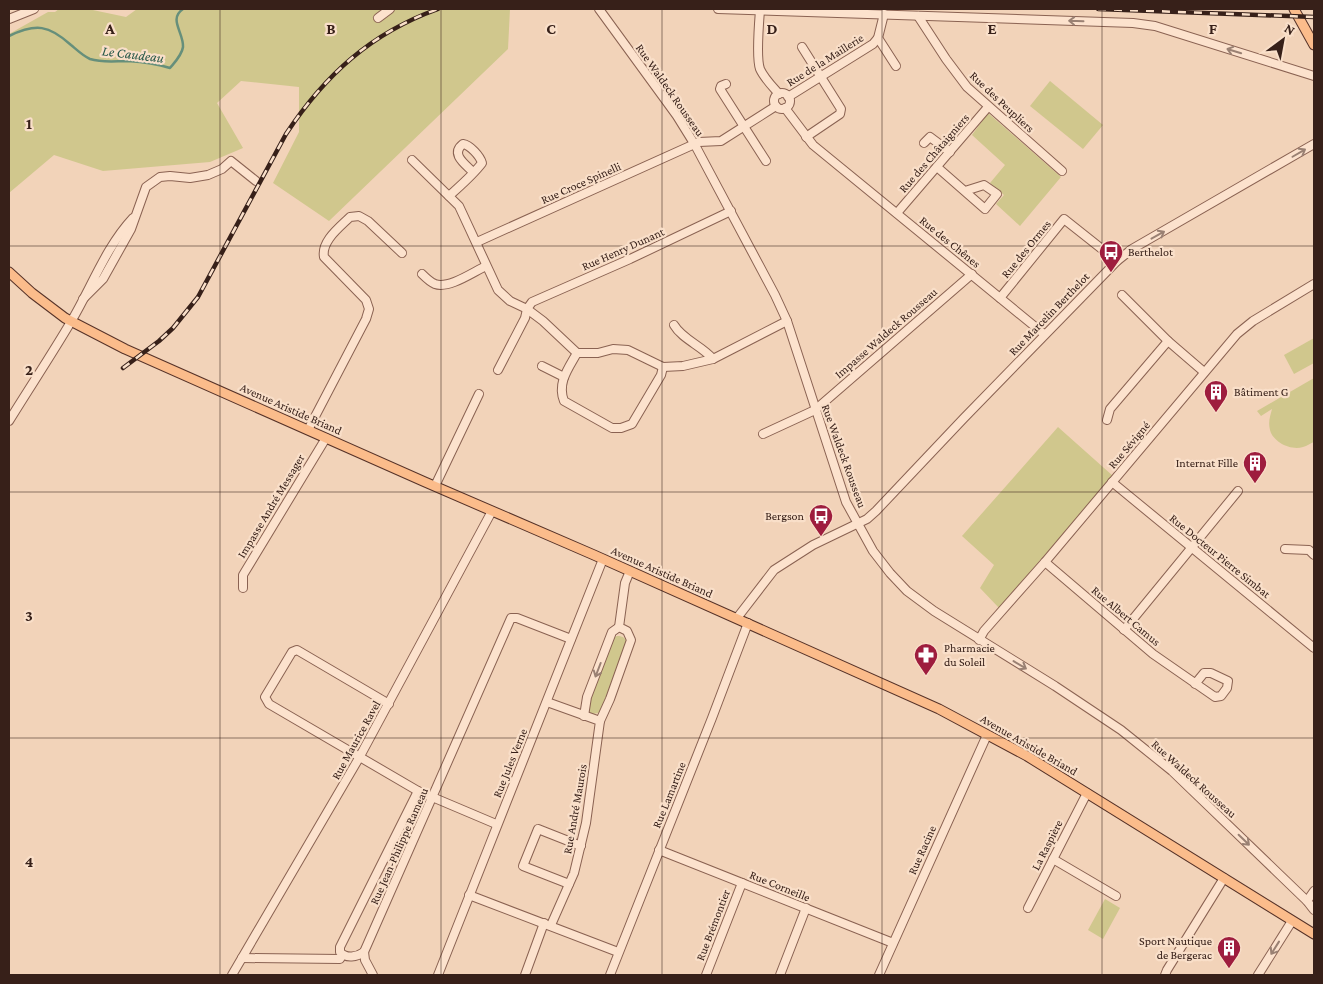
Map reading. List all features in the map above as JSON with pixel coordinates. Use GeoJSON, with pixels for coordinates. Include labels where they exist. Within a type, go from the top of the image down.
{"type":"FeatureCollection","features":[{"type":"Feature","properties":{"kind":"main road"},"geometry":{"type":"LineString","coordinates":[[1294,9],[1314,45]]}},
{"type":"Feature","properties":{"kind":"main road","name":"Avenue Aristide Briand"},"geometry":{"type":"LineString","coordinates":[[9,272],[32,293],[72,321],[125,349],[737,618],[939,709],[1027,756],[1314,934]]}},
{"type":"Feature","properties":{"kind":"street"},"geometry":{"type":"LineString","coordinates":[[9,19],[34,9]]}},
{"type":"Feature","properties":{"kind":"street"},"geometry":{"type":"LineString","coordinates":[[378,18],[390,9]]}},
{"type":"Feature","properties":{"kind":"street","name":"Rue Waldeck Rousseau"},"geometry":{"type":"LineString","coordinates":[[601,9],[677,116],[695,145],[775,295],[787,321],[846,502],[873,551],[908,591],[934,611],[1055,686],[1121,730],[1172,771],[1307,901],[1314,910]]}},
{"type":"Feature","properties":{"kind":"street"},"geometry":{"type":"LineString","coordinates":[[718,9],[1108,22],[1155,26],[1314,76]]}},
{"type":"Feature","properties":{"kind":"street"},"geometry":{"type":"LineString","coordinates":[[760,10],[758,59],[760,69],[779,94]]}},
{"type":"Feature","properties":{"kind":"street","name":"Rue de la Maillerie"},"geometry":{"type":"LineString","coordinates":[[788,97],[873,44],[878,38],[884,14]]}},
{"type":"Feature","properties":{"kind":"street","name":"Rue des Peupliers"},"geometry":{"type":"LineString","coordinates":[[918,16],[967,87],[988,108],[1062,172]]}},
{"type":"Feature","properties":{"kind":"street"},"geometry":{"type":"LineString","coordinates":[[878,38],[896,66]]}},
{"type":"Feature","properties":{"kind":"street"},"geometry":{"type":"LineString","coordinates":[[802,48],[841,109],[840,114],[806,137]]}},
{"type":"Feature","properties":{"kind":"street"},"geometry":{"type":"LineString","coordinates":[[726,84],[721,86],[720,89],[766,161]]}},
{"type":"Feature","properties":{"kind":"street"},"geometry":{"type":"LineString","coordinates":[[779,94],[785,94],[789,102],[786,108],[776,106],[774,99],[779,94]]}},
{"type":"Feature","properties":{"kind":"street"},"geometry":{"type":"LineString","coordinates":[[695,145],[699,142],[721,141],[776,106]]}},
{"type":"Feature","properties":{"kind":"street","name":"Rue des Chênes"},"geometry":{"type":"LineString","coordinates":[[786,108],[813,145],[1044,334]]}},
{"type":"Feature","properties":{"kind":"street","name":"Rue des Châtaigniers"},"geometry":{"type":"LineString","coordinates":[[897,213],[988,108]]}},
{"type":"Feature","properties":{"kind":"street"},"geometry":{"type":"LineString","coordinates":[[924,143],[930,137],[950,152]]}},
{"type":"Feature","properties":{"kind":"street","name":"Rue Marcelin Berthelot"},"geometry":{"type":"LineString","coordinates":[[737,618],[774,570],[813,545],[867,519],[1044,334],[1117,261],[1132,250],[1314,144]]}},
{"type":"Feature","properties":{"kind":"street","name":"Rue Croce Spinelli"},"geometry":{"type":"LineString","coordinates":[[477,242],[695,145]]}},
{"type":"Feature","properties":{"kind":"street"},"geometry":{"type":"LineString","coordinates":[[412,160],[459,206],[498,290],[510,301],[527,309],[543,321],[576,353],[598,353],[613,349],[628,350],[663,366],[683,366],[713,359],[787,321]]}},
{"type":"Feature","properties":{"kind":"street"},"geometry":{"type":"LineString","coordinates":[[9,421],[72,321],[122,231],[135,216],[146,187],[160,178],[170,176],[190,178],[208,175],[231,162],[256,182]]}},
{"type":"Feature","properties":{"kind":"street"},"geometry":{"type":"LineString","coordinates":[[937,167],[965,191]]}},
{"type":"Feature","properties":{"kind":"street"},"geometry":{"type":"LineString","coordinates":[[449,196],[474,172]]}},
{"type":"Feature","properties":{"kind":"street","name":"Rue Henry Dunant"},"geometry":{"type":"LineString","coordinates":[[527,309],[532,302],[630,259],[731,211]]}},
{"type":"Feature","properties":{"kind":"street"},"geometry":{"type":"LineString","coordinates":[[308,430],[366,319],[369,309],[366,300],[324,257],[323,250],[327,242],[350,217],[359,216],[368,221],[402,253]]}},
{"type":"Feature","properties":{"kind":"street","name":"Rue des Ormes"},"geometry":{"type":"LineString","coordinates":[[1000,298],[1064,219],[1117,261]]}},
{"type":"Feature","properties":{"kind":"street"},"geometry":{"type":"LineString","coordinates":[[422,274],[432,283],[441,286],[486,266]]}},
{"type":"Feature","properties":{"kind":"street","name":"Impasse Waldeck Rousseau"},"geometry":{"type":"LineString","coordinates":[[763,434],[815,410],[972,274]]}},
{"type":"Feature","properties":{"kind":"street","name":"Rue Sévigné"},"geometry":{"type":"LineString","coordinates":[[979,640],[984,631],[1045,562],[1237,334],[1253,320],[1314,284]]}},
{"type":"Feature","properties":{"kind":"street"},"geometry":{"type":"LineString","coordinates":[[1122,295],[1168,341],[1204,372]]}},
{"type":"Feature","properties":{"kind":"street"},"geometry":{"type":"LineString","coordinates":[[498,370],[525,318],[527,309]]}},
{"type":"Feature","properties":{"kind":"street"},"geometry":{"type":"LineString","coordinates":[[674,324],[678,331],[713,359]]}},
{"type":"Feature","properties":{"kind":"street"},"geometry":{"type":"LineString","coordinates":[[1107,420],[1110,409],[1168,341]]}},
{"type":"Feature","properties":{"kind":"street"},"geometry":{"type":"LineString","coordinates":[[576,353],[562,382],[561,393],[564,401],[612,428],[621,428],[632,424],[661,375],[663,366]]}},
{"type":"Feature","properties":{"kind":"street"},"geometry":{"type":"LineString","coordinates":[[542,366],[564,378]]}},
{"type":"Feature","properties":{"kind":"street"},"geometry":{"type":"LineString","coordinates":[[435,486],[479,394]]}},
{"type":"Feature","properties":{"kind":"street","name":"Impasse André Messager"},"geometry":{"type":"LineString","coordinates":[[243,588],[243,574],[326,438]]}},
{"type":"Feature","properties":{"kind":"street","name":"Rue Docteur Pierre Simbat"},"geometry":{"type":"LineString","coordinates":[[1112,482],[1314,648]]}},
{"type":"Feature","properties":{"kind":"street"},"geometry":{"type":"LineString","coordinates":[[1124,630],[1238,491]]}},
{"type":"Feature","properties":{"kind":"street","name":"Rue Maurice Ravel"},"geometry":{"type":"LineString","coordinates":[[232,975],[359,758],[492,511]]}},
{"type":"Feature","properties":{"kind":"street"},"geometry":{"type":"LineString","coordinates":[[1285,549],[1309,550],[1314,554]]}},
{"type":"Feature","properties":{"kind":"street","name":"Rue Jules Verne"},"geometry":{"type":"LineString","coordinates":[[438,975],[496,824],[523,763],[603,559]]}},
{"type":"Feature","properties":{"kind":"street","name":"Rue Albert Camus"},"geometry":{"type":"LineString","coordinates":[[1045,562],[1153,654],[1195,684]]}},
{"type":"Feature","properties":{"kind":"street"},"geometry":{"type":"LineString","coordinates":[[584,716],[587,697],[612,632],[619,627],[625,583],[630,571]]}},
{"type":"Feature","properties":{"kind":"street","name":"Rue Jean-Philippe Rameau"},"geometry":{"type":"LineString","coordinates":[[364,952],[511,618],[517,618],[571,638]]}},
{"type":"Feature","properties":{"kind":"street","name":"Rue Lamartine"},"geometry":{"type":"LineString","coordinates":[[610,975],[683,794],[748,623]]}},
{"type":"Feature","properties":{"kind":"street","name":"Rue André Maurois"},"geometry":{"type":"LineString","coordinates":[[525,975],[574,873],[586,823],[600,721],[631,640],[627,631],[619,627]]}},
{"type":"Feature","properties":{"kind":"street"},"geometry":{"type":"LineString","coordinates":[[389,704],[297,650],[292,652],[265,697],[269,704],[418,791],[496,824]]}},
{"type":"Feature","properties":{"kind":"street"},"geometry":{"type":"LineString","coordinates":[[547,702],[600,721]]}},
{"type":"Feature","properties":{"kind":"street","name":"Rue Racine"},"geometry":{"type":"LineString","coordinates":[[879,975],[987,735]]}},
{"type":"Feature","properties":{"kind":"street","name":"Rue Jean-Philippe Rameau"},"geometry":{"type":"LineString","coordinates":[[342,954],[340,947],[418,791]]}},
{"type":"Feature","properties":{"kind":"street","name":"La Raspière"},"geometry":{"type":"LineString","coordinates":[[1028,908],[1087,793]]}},
{"type":"Feature","properties":{"kind":"street"},"geometry":{"type":"LineString","coordinates":[[569,884],[523,866],[538,829],[581,846]]}},
{"type":"Feature","properties":{"kind":"street","name":"Rue Corneille"},"geometry":{"type":"LineString","coordinates":[[659,850],[893,943]]}},
{"type":"Feature","properties":{"kind":"street"},"geometry":{"type":"LineString","coordinates":[[1053,859],[1116,896]]}},
{"type":"Feature","properties":{"kind":"street"},"geometry":{"type":"LineString","coordinates":[[1165,975],[1224,878]]}},
{"type":"Feature","properties":{"kind":"street","name":"Rue Brémontier"},"geometry":{"type":"LineString","coordinates":[[706,975],[742,882]]}},
{"type":"Feature","properties":{"kind":"street"},"geometry":{"type":"LineString","coordinates":[[1307,901],[1314,891]]}},
{"type":"Feature","properties":{"kind":"street"},"geometry":{"type":"LineString","coordinates":[[469,895],[618,952]]}},
{"type":"Feature","properties":{"kind":"street"},"geometry":{"type":"LineString","coordinates":[[780,975],[806,908]]}},
{"type":"Feature","properties":{"kind":"street"},"geometry":{"type":"LineString","coordinates":[[1258,975],[1292,921]]}},
{"type":"Feature","properties":{"kind":"street"},"geometry":{"type":"LineString","coordinates":[[242,958],[340,959],[342,954],[359,956],[364,952],[373,975]]}},
{"type":"Feature","properties":{"kind":"shaded area"},"geometry":{"type":"Polygon","coordinates":[[[59,9],[88,9],[126,17],[137,9],[510,9],[508,49],[329,221],[273,183],[299,132],[299,87],[241,81],[217,103],[243,148],[210,162],[103,171],[54,155],[9,193],[9,34],[48,12],[55,12],[59,9]]]}},
{"type":"Feature","properties":{"kind":"shaded area"},"geometry":{"type":"Polygon","coordinates":[[[1050,81],[1103,125],[1083,149],[1030,106],[1050,81]]]}},
{"type":"Feature","properties":{"kind":"shaded area"},"geometry":{"type":"Polygon","coordinates":[[[988,113],[1061,177],[1020,226],[996,204],[1004,195],[990,183],[1005,165],[972,135],[988,113]]]}},
{"type":"Feature","properties":{"kind":"shaded area"},"geometry":{"type":"Polygon","coordinates":[[[1314,338],[1314,363],[1294,374],[1284,355],[1314,338]]]}},
{"type":"Feature","properties":{"kind":"shaded area"},"geometry":{"type":"Polygon","coordinates":[[[1314,378],[1314,442],[1304,447],[1288,447],[1279,442],[1270,430],[1269,422],[1272,409],[1261,416],[1257,411],[1314,378]]]}},
{"type":"Feature","properties":{"kind":"shaded area"},"geometry":{"type":"Polygon","coordinates":[[[1058,427],[1113,476],[999,608],[980,588],[994,565],[962,536],[1058,427]]]}},
{"type":"Feature","properties":{"kind":"shaded area"},"geometry":{"type":"Polygon","coordinates":[[[617,636],[623,637],[627,643],[602,708],[598,713],[589,713],[587,708],[613,638],[617,636]]]}},
{"type":"Feature","properties":{"kind":"shaded area"},"geometry":{"type":"Polygon","coordinates":[[[1105,899],[1120,908],[1103,939],[1088,930],[1105,899]]]}},
{"type":"Feature","properties":{"kind":"waterway","name":"Le Caudeau"},"geometry":{"type":"LineString","coordinates":[[9,36],[27,29],[42,28],[56,33],[82,55],[90,59],[139,62],[170,68],[178,58],[183,47],[177,22],[177,17],[183,9]]}},
{"type":"Feature","properties":{"kind":"railway"},"geometry":{"type":"LineString","coordinates":[[123,368],[173,328],[198,297],[286,134],[317,93],[352,58],[391,30],[438,9]]}},
{"type":"Feature","properties":{"kind":"railway"},"geometry":{"type":"LineString","coordinates":[[1098,9],[1314,17]]}},
{"type":"Feature","properties":{"kind":"place","name":"Berthelot"},"geometry":{"type":"Point","coordinates":[1111,273]}},
{"type":"Feature","properties":{"kind":"place","name":"Bâtiment G"},"geometry":{"type":"Point","coordinates":[1216,413]}},
{"type":"Feature","properties":{"kind":"place","name":"Internat Fille"},"geometry":{"type":"Point","coordinates":[1255,484]}},
{"type":"Feature","properties":{"kind":"place","name":"Bergson"},"geometry":{"type":"Point","coordinates":[821,537]}},
{"type":"Feature","properties":{"kind":"place","name":"Pharmacie du Soleil"},"geometry":{"type":"Point","coordinates":[926,676]}},
{"type":"Feature","properties":{"kind":"place","name":"Sport Nautique de Bergerac"},"geometry":{"type":"Point","coordinates":[1229,969]}}]}
